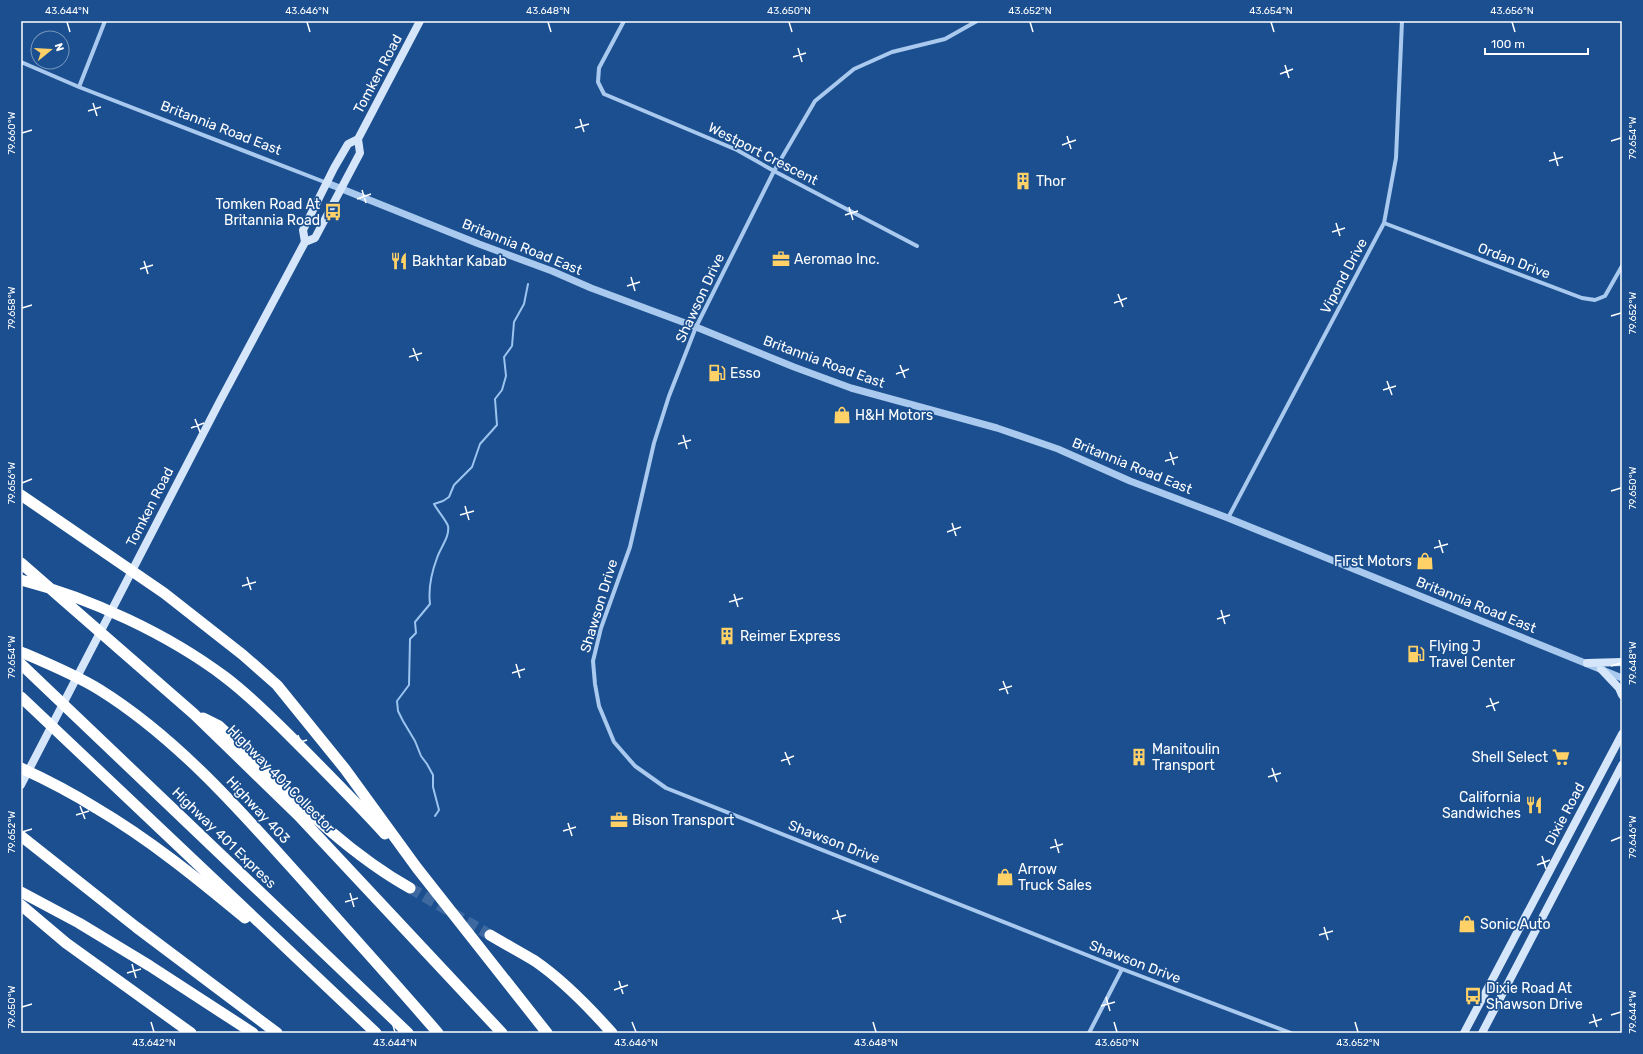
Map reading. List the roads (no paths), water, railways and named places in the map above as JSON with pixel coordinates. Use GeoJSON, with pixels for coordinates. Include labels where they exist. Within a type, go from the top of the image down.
{"type":"FeatureCollection","features":[{"type":"Feature","properties":{"kind":"highway"},"geometry":{"type":"LineString","coordinates":[[21,495],[164,593],[243,655],[277,685],[345,769],[417,868],[547,1033]]}},
{"type":"Feature","properties":{"kind":"highway","name":"Highway 401 Collector"},"geometry":{"type":"LineString","coordinates":[[21,563],[194,714],[298,815],[502,1033]]}},
{"type":"Feature","properties":{"kind":"highway"},"geometry":{"type":"LineString","coordinates":[[21,580],[72,596],[134,624],[188,652],[231,682],[269,715],[326,772],[417,868]]}},
{"type":"Feature","properties":{"kind":"highway","name":"Highway 403"},"geometry":{"type":"LineString","coordinates":[[21,652],[57,668],[99,690],[141,719],[188,758],[272,846],[438,1033]]}},
{"type":"Feature","properties":{"kind":"highway","name":"Highway 401 Express"},"geometry":{"type":"LineString","coordinates":[[21,664],[408,1033]]}},
{"type":"Feature","properties":{"kind":"highway"},"geometry":{"type":"LineString","coordinates":[[21,697],[376,1033]]}},
{"type":"Feature","properties":{"kind":"highway"},"geometry":{"type":"LineString","coordinates":[[194,714],[219,726],[362,858],[410,888]]}},
{"type":"Feature","properties":{"kind":"highway"},"geometry":{"type":"LineString","coordinates":[[21,768],[54,784],[97,808],[194,876],[329,988]]}},
{"type":"Feature","properties":{"kind":"highway"},"geometry":{"type":"LineString","coordinates":[[21,836],[136,927],[277,1033]]}},
{"type":"Feature","properties":{"kind":"highway"},"geometry":{"type":"LineString","coordinates":[[23,893],[79,923],[137,958],[253,1033]]}},
{"type":"Feature","properties":{"kind":"highway"},"geometry":{"type":"LineString","coordinates":[[21,905],[66,943],[191,1033]]}},
{"type":"Feature","properties":{"kind":"highway"},"geometry":{"type":"LineString","coordinates":[[490,935],[536,962],[562,982],[612,1033]]}},
{"type":"Feature","properties":{"kind":"main road","name":"Tomken Road"},"geometry":{"type":"LineString","coordinates":[[21,785],[224,394],[305,242],[303,230],[327,184],[348,144],[358,139],[420,21]]}},
{"type":"Feature","properties":{"kind":"main road","name":"Tomken Road"},"geometry":{"type":"LineString","coordinates":[[305,242],[315,238],[341,190],[360,153],[358,139]]}},
{"type":"Feature","properties":{"kind":"main road"},"geometry":{"type":"LineString","coordinates":[[1587,663],[1622,662]]}},
{"type":"Feature","properties":{"kind":"main road"},"geometry":{"type":"LineString","coordinates":[[1601,669],[1619,688],[1622,695]]}},
{"type":"Feature","properties":{"kind":"main road","name":"Dixie Road"},"geometry":{"type":"LineString","coordinates":[[1464,1033],[1622,734]]}},
{"type":"Feature","properties":{"kind":"main road","name":"Dixie Road"},"geometry":{"type":"LineString","coordinates":[[1482,1033],[1622,765]]}},
{"type":"Feature","properties":{"kind":"street"},"geometry":{"type":"LineString","coordinates":[[79,87],[105,21]]}},
{"type":"Feature","properties":{"kind":"street","name":"Westport Crescent"},"geometry":{"type":"LineString","coordinates":[[624,21],[599,68],[597,75],[598,82],[604,94],[737,150],[917,246]]}},
{"type":"Feature","properties":{"kind":"street","name":"Shawson Drive"},"geometry":{"type":"LineString","coordinates":[[977,21],[945,39],[892,52],[854,69],[815,101],[774,171],[696,327],[669,396],[654,443],[630,547],[601,628],[593,661],[599,706],[614,742],[635,766],[666,788],[1122,969],[1291,1033]]}},
{"type":"Feature","properties":{"kind":"street","name":"Vipond Drive"},"geometry":{"type":"LineString","coordinates":[[1228,518],[1384,223],[1396,158],[1402,21]]}},
{"type":"Feature","properties":{"kind":"street","name":"Britannia Road East"},"geometry":{"type":"LineString","coordinates":[[21,62],[79,87],[552,271],[591,288],[696,327],[794,367],[851,388],[997,428],[1058,449],[1130,481],[1228,518],[1622,678]]}},
{"type":"Feature","properties":{"kind":"street","name":"Ordan Drive"},"geometry":{"type":"LineString","coordinates":[[1384,223],[1582,298],[1595,300],[1605,296],[1622,266]]}},
{"type":"Feature","properties":{"kind":"street"},"geometry":{"type":"LineString","coordinates":[[1089,1033],[1122,969]]}},
{"type":"Feature","properties":{"kind":"waterway"},"geometry":{"type":"LineString","coordinates":[[435,816],[439,810],[433,787],[433,775],[421,756],[415,741],[398,711],[397,701],[409,685],[410,639],[416,633],[415,622],[430,604],[429,592],[432,575],[438,554],[448,534],[448,526],[434,504],[449,497],[454,485],[472,467],[480,444],[497,425],[495,399],[502,390],[506,376],[504,357],[512,346],[514,322],[524,304],[528,284]]}},
{"type":"Feature","properties":{"kind":"tunnel"},"geometry":{"type":"LineString","coordinates":[[410,888],[490,935]]}},
{"type":"Feature","properties":{"kind":"place","name":"Thor"},"geometry":{"type":"Point","coordinates":[1023,181]}},
{"type":"Feature","properties":{"kind":"place","name":"Tomken Road At Britannia Road"},"geometry":{"type":"Point","coordinates":[333,212]}},
{"type":"Feature","properties":{"kind":"place","name":"Aeromao Inc."},"geometry":{"type":"Point","coordinates":[781,259]}},
{"type":"Feature","properties":{"kind":"place","name":"Bakhtar Kabab"},"geometry":{"type":"Point","coordinates":[399,261]}},
{"type":"Feature","properties":{"kind":"place","name":"Esso"},"geometry":{"type":"Point","coordinates":[717,373]}},
{"type":"Feature","properties":{"kind":"place","name":"H&H Motors"},"geometry":{"type":"Point","coordinates":[842,415]}},
{"type":"Feature","properties":{"kind":"place","name":"First Motors"},"geometry":{"type":"Point","coordinates":[1425,561]}},
{"type":"Feature","properties":{"kind":"place","name":"Reimer Express"},"geometry":{"type":"Point","coordinates":[727,636]}},
{"type":"Feature","properties":{"kind":"place","name":"Flying J Travel Center"},"geometry":{"type":"Point","coordinates":[1416,654]}},
{"type":"Feature","properties":{"kind":"place","name":"Manitoulin Transport"},"geometry":{"type":"Point","coordinates":[1139,757]}},
{"type":"Feature","properties":{"kind":"place","name":"Shell Select"},"geometry":{"type":"Point","coordinates":[1561,757]}},
{"type":"Feature","properties":{"kind":"place","name":"California Sandwiches"},"geometry":{"type":"Point","coordinates":[1534,805]}},
{"type":"Feature","properties":{"kind":"place","name":"Bison Transport"},"geometry":{"type":"Point","coordinates":[619,820]}},
{"type":"Feature","properties":{"kind":"place","name":"Arrow Truck Sales"},"geometry":{"type":"Point","coordinates":[1005,877]}},
{"type":"Feature","properties":{"kind":"place","name":"Sonic Auto"},"geometry":{"type":"Point","coordinates":[1467,924]}},
{"type":"Feature","properties":{"kind":"place","name":"Dixie Road At Shawson Drive"},"geometry":{"type":"Point","coordinates":[1473,996]}}]}
